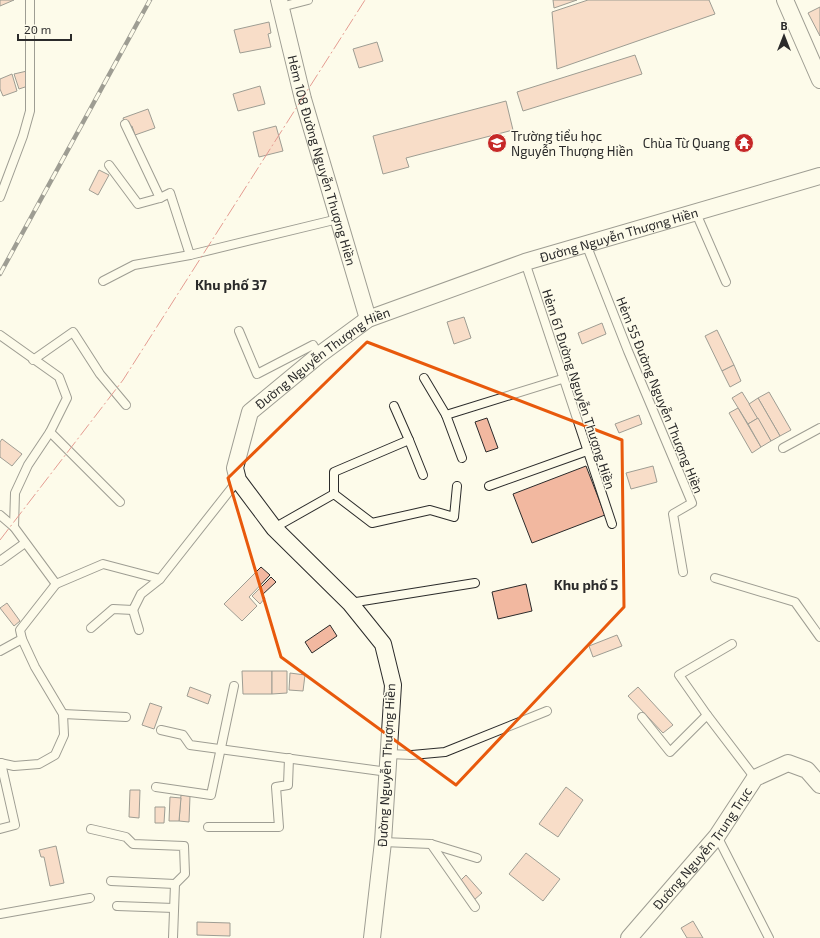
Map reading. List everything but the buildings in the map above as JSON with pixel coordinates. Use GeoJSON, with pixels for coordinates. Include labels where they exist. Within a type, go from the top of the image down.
{"type":"FeatureCollection","features":[{"type":"Feature","properties":{"kind":"street"},"geometry":{"type":"LineString","coordinates":[[785,0],[820,80]]}},
{"type":"Feature","properties":{"kind":"street","name":"Hẻm 108 Đường Nguyễn Thượng Hiền"},"geometry":{"type":"LineString","coordinates":[[280,4],[298,80],[368,319]]}},
{"type":"Feature","properties":{"kind":"street","name":"Đường Nguyễn Thượng Hiền"},"geometry":{"type":"LineString","coordinates":[[372,938],[383,842],[393,685],[383,644],[350,603],[274,528],[238,480],[235,468],[250,412],[319,355],[368,319],[525,262],[820,176]]}},
{"type":"Feature","properties":{"kind":"street","name":"Đường Nguyễn Trung Trực"},"geometry":{"type":"LineString","coordinates":[[629,938],[717,836],[755,778],[788,763],[807,770],[820,785]]}},
{"type":"Feature","properties":{"kind":"lane"},"geometry":{"type":"LineString","coordinates":[[0,197],[23,136],[30,111],[30,0]]}},
{"type":"Feature","properties":{"kind":"lane"},"geometry":{"type":"LineString","coordinates":[[280,4],[308,0]]}},
{"type":"Feature","properties":{"kind":"lane"},"geometry":{"type":"LineString","coordinates":[[124,124],[160,198]]}},
{"type":"Feature","properties":{"kind":"lane"},"geometry":{"type":"LineString","coordinates":[[109,166],[138,204],[160,198],[170,193],[190,255]]}},
{"type":"Feature","properties":{"kind":"lane"},"geometry":{"type":"LineString","coordinates":[[696,213],[726,282]]}},
{"type":"Feature","properties":{"kind":"lane"},"geometry":{"type":"LineString","coordinates":[[103,281],[134,265],[190,255],[338,219]]}},
{"type":"Feature","properties":{"kind":"lane","name":"Hẻm 55 Đường Nguyễn Thượng Hiền"},"geometry":{"type":"LineString","coordinates":[[586,244],[628,352],[692,503],[673,514],[682,572]]}},
{"type":"Feature","properties":{"kind":"lane","name":"Hẻm 61 Đường Nguyễn Thượng Hiền"},"geometry":{"type":"LineString","coordinates":[[525,262],[562,379],[612,524]]}},
{"type":"Feature","properties":{"kind":"lane"},"geometry":{"type":"LineString","coordinates":[[239,331],[257,374],[313,345],[319,355]]}},
{"type":"Feature","properties":{"kind":"lane"},"geometry":{"type":"LineString","coordinates":[[33,360],[73,332],[100,374],[126,405]]}},
{"type":"Feature","properties":{"kind":"lane"},"geometry":{"type":"LineString","coordinates":[[0,335],[33,360],[59,377],[67,398],[50,432],[28,465],[15,493],[14,527]]}},
{"type":"Feature","properties":{"kind":"lane"},"geometry":{"type":"LineString","coordinates":[[424,378],[446,415],[462,458]]}},
{"type":"Feature","properties":{"kind":"lane"},"geometry":{"type":"LineString","coordinates":[[446,415],[562,379]]}},
{"type":"Feature","properties":{"kind":"lane"},"geometry":{"type":"LineString","coordinates":[[394,406],[423,475]]}},
{"type":"Feature","properties":{"kind":"lane"},"geometry":{"type":"LineString","coordinates":[[783,448],[820,428]]}},
{"type":"Feature","properties":{"kind":"lane"},"geometry":{"type":"LineString","coordinates":[[50,432],[120,502]]}},
{"type":"Feature","properties":{"kind":"lane"},"geometry":{"type":"LineString","coordinates":[[334,494],[334,472],[409,440]]}},
{"type":"Feature","properties":{"kind":"lane"},"geometry":{"type":"LineString","coordinates":[[489,486],[587,451]]}},
{"type":"Feature","properties":{"kind":"lane"},"geometry":{"type":"LineString","coordinates":[[139,630],[133,610],[141,594],[160,579],[238,480]]}},
{"type":"Feature","properties":{"kind":"lane"},"geometry":{"type":"LineString","coordinates":[[334,494],[372,523],[430,510],[454,517],[457,486]]}},
{"type":"Feature","properties":{"kind":"lane"},"geometry":{"type":"LineString","coordinates":[[274,528],[334,494]]}},
{"type":"Feature","properties":{"kind":"lane"},"geometry":{"type":"LineString","coordinates":[[0,515],[14,527],[56,584]]}},
{"type":"Feature","properties":{"kind":"lane"},"geometry":{"type":"LineString","coordinates":[[0,562],[26,543]]}},
{"type":"Feature","properties":{"kind":"lane"},"geometry":{"type":"LineString","coordinates":[[0,829],[15,825],[1,763],[14,766],[39,764],[55,755],[64,735],[63,714],[35,667],[22,639],[20,630],[56,584],[103,564],[160,579]]}},
{"type":"Feature","properties":{"kind":"lane"},"geometry":{"type":"LineString","coordinates":[[715,578],[795,602],[820,637]]}},
{"type":"Feature","properties":{"kind":"lane"},"geometry":{"type":"LineString","coordinates":[[350,603],[474,583]]}},
{"type":"Feature","properties":{"kind":"lane"},"geometry":{"type":"LineString","coordinates":[[91,628],[113,609],[133,610]]}},
{"type":"Feature","properties":{"kind":"lane"},"geometry":{"type":"LineString","coordinates":[[0,651],[22,639]]}},
{"type":"Feature","properties":{"kind":"lane"},"geometry":{"type":"LineString","coordinates":[[732,644],[679,675],[707,716],[755,778]]}},
{"type":"Feature","properties":{"kind":"lane"},"geometry":{"type":"LineString","coordinates":[[156,787],[211,795],[234,686]]}},
{"type":"Feature","properties":{"kind":"lane"},"geometry":{"type":"LineString","coordinates":[[389,754],[412,755],[445,752],[547,711]]}},
{"type":"Feature","properties":{"kind":"lane"},"geometry":{"type":"LineString","coordinates":[[63,714],[126,717]]}},
{"type":"Feature","properties":{"kind":"lane"},"geometry":{"type":"LineString","coordinates":[[642,717],[670,752],[707,716]]}},
{"type":"Feature","properties":{"kind":"lane"},"geometry":{"type":"LineString","coordinates":[[161,730],[183,736],[190,745],[388,772]]}},
{"type":"Feature","properties":{"kind":"lane"},"geometry":{"type":"LineString","coordinates":[[208,827],[279,827],[276,787],[288,785],[289,758]]}},
{"type":"Feature","properties":{"kind":"lane"},"geometry":{"type":"LineString","coordinates":[[91,829],[126,837],[133,844],[184,846],[185,874],[175,884],[173,938]]}},
{"type":"Feature","properties":{"kind":"lane"},"geometry":{"type":"LineString","coordinates":[[717,836],[770,938]]}},
{"type":"Feature","properties":{"kind":"lane"},"geometry":{"type":"LineString","coordinates":[[383,842],[431,844],[477,858]]}},
{"type":"Feature","properties":{"kind":"lane"},"geometry":{"type":"LineString","coordinates":[[431,844],[474,907]]}},
{"type":"Feature","properties":{"kind":"lane"},"geometry":{"type":"LineString","coordinates":[[111,882],[175,884]]}},
{"type":"Feature","properties":{"kind":"lane"},"geometry":{"type":"LineString","coordinates":[[0,914],[90,898]]}},
{"type":"Feature","properties":{"kind":"lane"},"geometry":{"type":"LineString","coordinates":[[117,906],[174,908]]}},
{"type":"Feature","properties":{"kind":"highlighted area"},"geometry":{"type":"Polygon","coordinates":[[[367,342],[622,440],[624,607],[456,785],[281,657],[228,478],[367,342]]]}},
{"type":"Feature","properties":{"kind":"railway"},"geometry":{"type":"LineString","coordinates":[[0,274],[150,0]]}},
{"type":"Feature","properties":{"kind":"power"},"geometry":{"type":"LineString","coordinates":[[0,540],[123,380],[365,0]]}},
{"type":"Feature","properties":{"kind":"place","name":"Trường tiểu học Nguyễn Thượng Hiền"},"geometry":{"type":"Point","coordinates":[497,143]}},
{"type":"Feature","properties":{"kind":"place","name":"Chùa Từ Quang"},"geometry":{"type":"Point","coordinates":[744,143]}},
{"type":"Feature","properties":{"kind":"district","name":"Khu phố 37"},"geometry":{"type":"Point","coordinates":[231,284]}},
{"type":"Feature","properties":{"kind":"district","name":"Khu phố 5"},"geometry":{"type":"Point","coordinates":[586,584]}}]}
